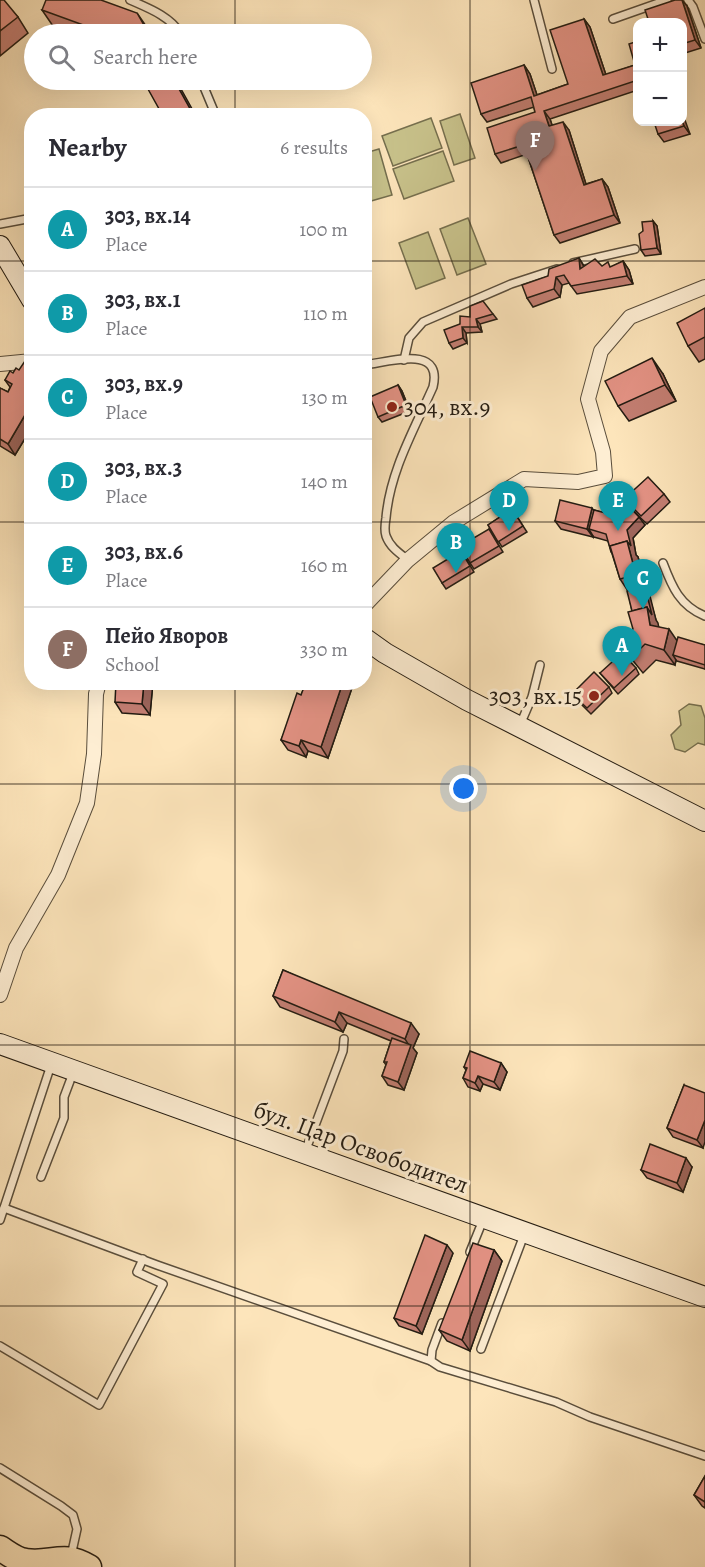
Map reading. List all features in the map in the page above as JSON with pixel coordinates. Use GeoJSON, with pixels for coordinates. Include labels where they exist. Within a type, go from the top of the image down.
{"type":"FeatureCollection","features":[{"type":"Feature","properties":{"kind":"highway"},"geometry":{"type":"LineString","coordinates":[[0,1548],[26,1561],[80,1563]]}},
{"type":"Feature","properties":{"kind":"highway"},"geometry":{"type":"LineString","coordinates":[[0,1559],[12,1567]]}},
{"type":"Feature","properties":{"kind":"main road"},"geometry":{"type":"LineString","coordinates":[[0,246],[24,286]]}},
{"type":"Feature","properties":{"kind":"main road"},"geometry":{"type":"LineString","coordinates":[[372,643],[424,676],[519,728],[604,768],[705,820]]}},
{"type":"Feature","properties":{"kind":"main road","name":"бул. Цар Освободител"},"geometry":{"type":"LineString","coordinates":[[0,1044],[705,1297]]}},
{"type":"Feature","properties":{"kind":"street"},"geometry":{"type":"LineString","coordinates":[[372,598],[408,560],[454,522],[524,479],[578,482],[605,476],[603,452],[588,399],[601,351],[630,317],[705,287]]}},
{"type":"Feature","properties":{"kind":"street"},"geometry":{"type":"LineString","coordinates":[[0,364],[24,362]]}},
{"type":"Feature","properties":{"kind":"street"},"geometry":{"type":"LineString","coordinates":[[0,995],[16,948],[58,875],[87,803],[94,754],[97,690]]}},
{"type":"Feature","properties":{"kind":"lane"},"geometry":{"type":"LineString","coordinates":[[130,0],[156,12],[173,24]]}},
{"type":"Feature","properties":{"kind":"lane"},"geometry":{"type":"LineString","coordinates":[[534,0],[552,69]]}},
{"type":"Feature","properties":{"kind":"lane"},"geometry":{"type":"LineString","coordinates":[[613,19],[667,0]]}},
{"type":"Feature","properties":{"kind":"lane"},"geometry":{"type":"LineString","coordinates":[[688,0],[705,39]]}},
{"type":"Feature","properties":{"kind":"lane"},"geometry":{"type":"LineString","coordinates":[[205,90],[213,108]]}},
{"type":"Feature","properties":{"kind":"lane"},"geometry":{"type":"LineString","coordinates":[[0,224],[24,220]]}},
{"type":"Feature","properties":{"kind":"lane"},"geometry":{"type":"LineString","coordinates":[[404,360],[409,338],[423,322],[511,284],[577,262],[635,249]]}},
{"type":"Feature","properties":{"kind":"lane"},"geometry":{"type":"LineString","coordinates":[[372,363],[413,358],[427,361],[433,367],[435,378],[433,387],[394,475],[388,498],[385,530],[387,537],[394,548],[408,560]]}},
{"type":"Feature","properties":{"kind":"lane"},"geometry":{"type":"LineString","coordinates":[[663,563],[671,585],[680,599],[705,616]]}},
{"type":"Feature","properties":{"kind":"lane"},"geometry":{"type":"LineString","coordinates":[[519,728],[532,697],[540,665]]}},
{"type":"Feature","properties":{"kind":"lane"},"geometry":{"type":"LineString","coordinates":[[304,1154],[343,1051],[344,1039]]}},
{"type":"Feature","properties":{"kind":"lane"},"geometry":{"type":"LineString","coordinates":[[0,1220],[52,1063]]}},
{"type":"Feature","properties":{"kind":"lane"},"geometry":{"type":"LineString","coordinates":[[41,1177],[64,1118],[64,1097],[74,1071]]}},
{"type":"Feature","properties":{"kind":"lane"},"geometry":{"type":"LineString","coordinates":[[4,1208],[431,1361],[440,1367],[556,1402],[590,1417],[705,1456]]}},
{"type":"Feature","properties":{"kind":"lane"},"geometry":{"type":"LineString","coordinates":[[466,1262],[484,1218]]}},
{"type":"Feature","properties":{"kind":"lane"},"geometry":{"type":"LineString","coordinates":[[481,1349],[525,1233]]}},
{"type":"Feature","properties":{"kind":"lane"},"geometry":{"type":"LineString","coordinates":[[0,1346],[99,1405],[163,1284],[137,1272],[143,1259]]}},
{"type":"Feature","properties":{"kind":"lane"},"geometry":{"type":"LineString","coordinates":[[431,1361],[432,1350],[445,1317]]}},
{"type":"Feature","properties":{"kind":"lane"},"geometry":{"type":"LineString","coordinates":[[0,1468],[73,1515],[77,1529],[80,1563]]}},
{"type":"Feature","properties":{"kind":"shaded area"},"geometry":{"type":"Polygon","coordinates":[[[460,114],[475,158],[454,165],[440,121],[460,114]]]}},
{"type":"Feature","properties":{"kind":"shaded area"},"geometry":{"type":"Polygon","coordinates":[[[431,118],[442,148],[393,166],[382,136],[431,118]]]}},
{"type":"Feature","properties":{"kind":"shaded area"},"geometry":{"type":"Polygon","coordinates":[[[379,149],[392,195],[372,201],[372,151],[379,149]]]}},
{"type":"Feature","properties":{"kind":"shaded area"},"geometry":{"type":"Polygon","coordinates":[[[443,151],[454,181],[404,199],[393,169],[443,151]]]}},
{"type":"Feature","properties":{"kind":"shaded area"},"geometry":{"type":"Polygon","coordinates":[[[468,218],[486,264],[457,275],[440,229],[468,218]]]}},
{"type":"Feature","properties":{"kind":"shaded area"},"geometry":{"type":"Polygon","coordinates":[[[428,232],[445,278],[416,289],[399,243],[428,232]]]}},
{"type":"Feature","properties":{"kind":"shaded area"},"geometry":{"type":"Polygon","coordinates":[[[689,704],[701,706],[705,718],[705,745],[698,743],[685,752],[675,749],[671,735],[681,725],[679,711],[689,704]]]}},
{"type":"Feature","properties":{"kind":"building"},"geometry":{"type":"Polygon","coordinates":[[[0,0],[4,0],[18,17],[0,31],[0,0]]]}},
{"type":"Feature","properties":{"kind":"building"},"geometry":{"type":"Polygon","coordinates":[[[46,0],[101,0],[137,13],[143,24],[80,24],[42,10],[46,0]]]}},
{"type":"Feature","properties":{"kind":"building"},"geometry":{"type":"Polygon","coordinates":[[[675,0],[682,0],[695,40],[687,42],[687,18],[648,18],[645,10],[675,0]]]}},
{"type":"Feature","properties":{"kind":"building"},"geometry":{"type":"Polygon","coordinates":[[[584,19],[603,75],[633,66],[633,82],[544,111],[549,126],[563,122],[584,185],[602,179],[614,215],[554,235],[525,148],[537,144],[536,141],[495,154],[487,128],[535,112],[531,97],[481,114],[471,83],[524,65],[534,96],[568,84],[550,30],[584,19]]]}},
{"type":"Feature","properties":{"kind":"building"},"geometry":{"type":"Polygon","coordinates":[[[633,43],[633,58],[629,44],[633,43]]]}},
{"type":"Feature","properties":{"kind":"building"},"geometry":{"type":"Polygon","coordinates":[[[149,90],[180,90],[190,108],[159,108],[149,90]]]}},
{"type":"Feature","properties":{"kind":"building"},"geometry":{"type":"Polygon","coordinates":[[[655,126],[684,126],[658,134],[655,126]]]}},
{"type":"Feature","properties":{"kind":"building"},"geometry":{"type":"Polygon","coordinates":[[[653,221],[657,248],[641,250],[639,234],[643,231],[642,222],[653,221]]]}},
{"type":"Feature","properties":{"kind":"building"},"geometry":{"type":"Polygon","coordinates":[[[579,258],[580,269],[595,259],[602,266],[608,262],[610,267],[623,261],[627,276],[571,286],[564,275],[556,277],[554,289],[527,298],[522,285],[548,276],[549,269],[579,258]]]}},
{"type":"Feature","properties":{"kind":"building"},"geometry":{"type":"Polygon","coordinates":[[[483,301],[493,314],[476,319],[478,327],[462,327],[463,338],[449,343],[444,330],[460,324],[460,316],[470,317],[470,306],[483,301]]]}},
{"type":"Feature","properties":{"kind":"building"},"geometry":{"type":"Polygon","coordinates":[[[705,308],[705,337],[688,346],[677,323],[705,308]]]}},
{"type":"Feature","properties":{"kind":"building"},"geometry":{"type":"Polygon","coordinates":[[[652,358],[665,385],[618,406],[605,381],[652,358]]]}},
{"type":"Feature","properties":{"kind":"building"},"geometry":{"type":"Polygon","coordinates":[[[24,362],[24,417],[8,444],[0,439],[0,388],[8,392],[12,384],[5,380],[10,371],[13,373],[16,368],[19,370],[24,362]]]}},
{"type":"Feature","properties":{"kind":"building","name":"304, вх.9"},"geometry":{"type":"Polygon","coordinates":[[[398,385],[406,405],[378,417],[372,396],[398,385]]]}},
{"type":"Feature","properties":{"kind":"building"},"geometry":{"type":"Polygon","coordinates":[[[648,477],[664,494],[641,516],[624,499],[648,477]]]}},
{"type":"Feature","properties":{"kind":"building"},"geometry":{"type":"Polygon","coordinates":[[[560,500],[592,508],[587,529],[555,521],[560,500]]]}},
{"type":"Feature","properties":{"kind":"building"},"geometry":{"type":"Polygon","coordinates":[[[624,501],[639,517],[627,530],[631,546],[627,541],[610,546],[611,552],[606,534],[589,529],[594,510],[613,515],[624,501]]]}},
{"type":"Feature","properties":{"kind":"building"},"geometry":{"type":"Polygon","coordinates":[[[512,509],[523,526],[498,542],[488,525],[512,509]]]}},
{"type":"Feature","properties":{"kind":"building"},"geometry":{"type":"Polygon","coordinates":[[[489,529],[499,546],[470,563],[460,546],[489,529]]]}},
{"type":"Feature","properties":{"kind":"building"},"geometry":{"type":"Polygon","coordinates":[[[627,541],[636,575],[620,579],[610,546],[627,541]]]}},
{"type":"Feature","properties":{"kind":"building"},"geometry":{"type":"Polygon","coordinates":[[[461,551],[470,566],[442,583],[433,568],[461,551]]]}},
{"type":"Feature","properties":{"kind":"building"},"geometry":{"type":"Polygon","coordinates":[[[645,587],[652,615],[647,607],[632,611],[627,591],[645,587]]]}},
{"type":"Feature","properties":{"kind":"building"},"geometry":{"type":"Polygon","coordinates":[[[647,607],[650,625],[669,629],[664,650],[645,644],[632,657],[619,641],[633,629],[628,612],[647,607]]]}},
{"type":"Feature","properties":{"kind":"building"},"geometry":{"type":"Polygon","coordinates":[[[678,637],[705,645],[705,665],[673,655],[678,637]]]}},
{"type":"Feature","properties":{"kind":"building"},"geometry":{"type":"Polygon","coordinates":[[[622,653],[636,668],[614,688],[600,673],[622,653]]]}},
{"type":"Feature","properties":{"kind":"building","name":"303, вх.15"},"geometry":{"type":"Polygon","coordinates":[[[594,672],[609,687],[587,708],[572,694],[594,672]]]}},
{"type":"Feature","properties":{"kind":"building"},"geometry":{"type":"Polygon","coordinates":[[[116,690],[143,690],[142,704],[115,702],[116,690]]]}},
{"type":"Feature","properties":{"kind":"building"},"geometry":{"type":"Polygon","coordinates":[[[303,690],[340,690],[321,747],[301,740],[299,746],[281,740],[297,693],[301,695],[303,690]]]}},
{"type":"Feature","properties":{"kind":"building"},"geometry":{"type":"Polygon","coordinates":[[[283,970],[411,1023],[405,1039],[339,1012],[335,1022],[273,996],[283,970]]]}},
{"type":"Feature","properties":{"kind":"building"},"geometry":{"type":"Polygon","coordinates":[[[392,1038],[411,1045],[398,1082],[382,1076],[392,1038]]]}},
{"type":"Feature","properties":{"kind":"building"},"geometry":{"type":"Polygon","coordinates":[[[470,1051],[501,1063],[494,1082],[478,1076],[475,1083],[463,1078],[470,1051]]]}},
{"type":"Feature","properties":{"kind":"building"},"geometry":{"type":"Polygon","coordinates":[[[684,1085],[705,1093],[705,1120],[697,1140],[667,1128],[684,1085]]]}},
{"type":"Feature","properties":{"kind":"building"},"geometry":{"type":"Polygon","coordinates":[[[650,1144],[686,1158],[677,1183],[641,1170],[650,1144]]]}},
{"type":"Feature","properties":{"kind":"building"},"geometry":{"type":"Polygon","coordinates":[[[425,1235],[447,1245],[416,1326],[394,1318],[425,1235]]]}},
{"type":"Feature","properties":{"kind":"building"},"geometry":{"type":"Polygon","coordinates":[[[473,1243],[494,1250],[462,1340],[439,1330],[473,1243]]]}},
{"type":"Feature","properties":{"kind":"building"},"geometry":{"type":"Polygon","coordinates":[[[705,1476],[705,1502],[694,1495],[705,1476]]]}},
{"type":"Feature","properties":{"kind":"place","name":"Пейо Яворов"},"geometry":{"type":"Point","coordinates":[535,171]}},
{"type":"Feature","properties":{"kind":"place","name":"304, вх.9"},"geometry":{"type":"Point","coordinates":[392,407]}},
{"type":"Feature","properties":{"kind":"place","name":"303, вх.3"},"geometry":{"type":"Point","coordinates":[509,531]}},
{"type":"Feature","properties":{"kind":"place","name":"303, вх.6"},"geometry":{"type":"Point","coordinates":[618,531]}},
{"type":"Feature","properties":{"kind":"place","name":"303, вх.1"},"geometry":{"type":"Point","coordinates":[456,573]}},
{"type":"Feature","properties":{"kind":"place","name":"303, вх.9"},"geometry":{"type":"Point","coordinates":[643,609]}},
{"type":"Feature","properties":{"kind":"place","name":"303, вх.14"},"geometry":{"type":"Point","coordinates":[622,676]}},
{"type":"Feature","properties":{"kind":"place","name":"303, вх.15"},"geometry":{"type":"Point","coordinates":[594,696]}}]}
